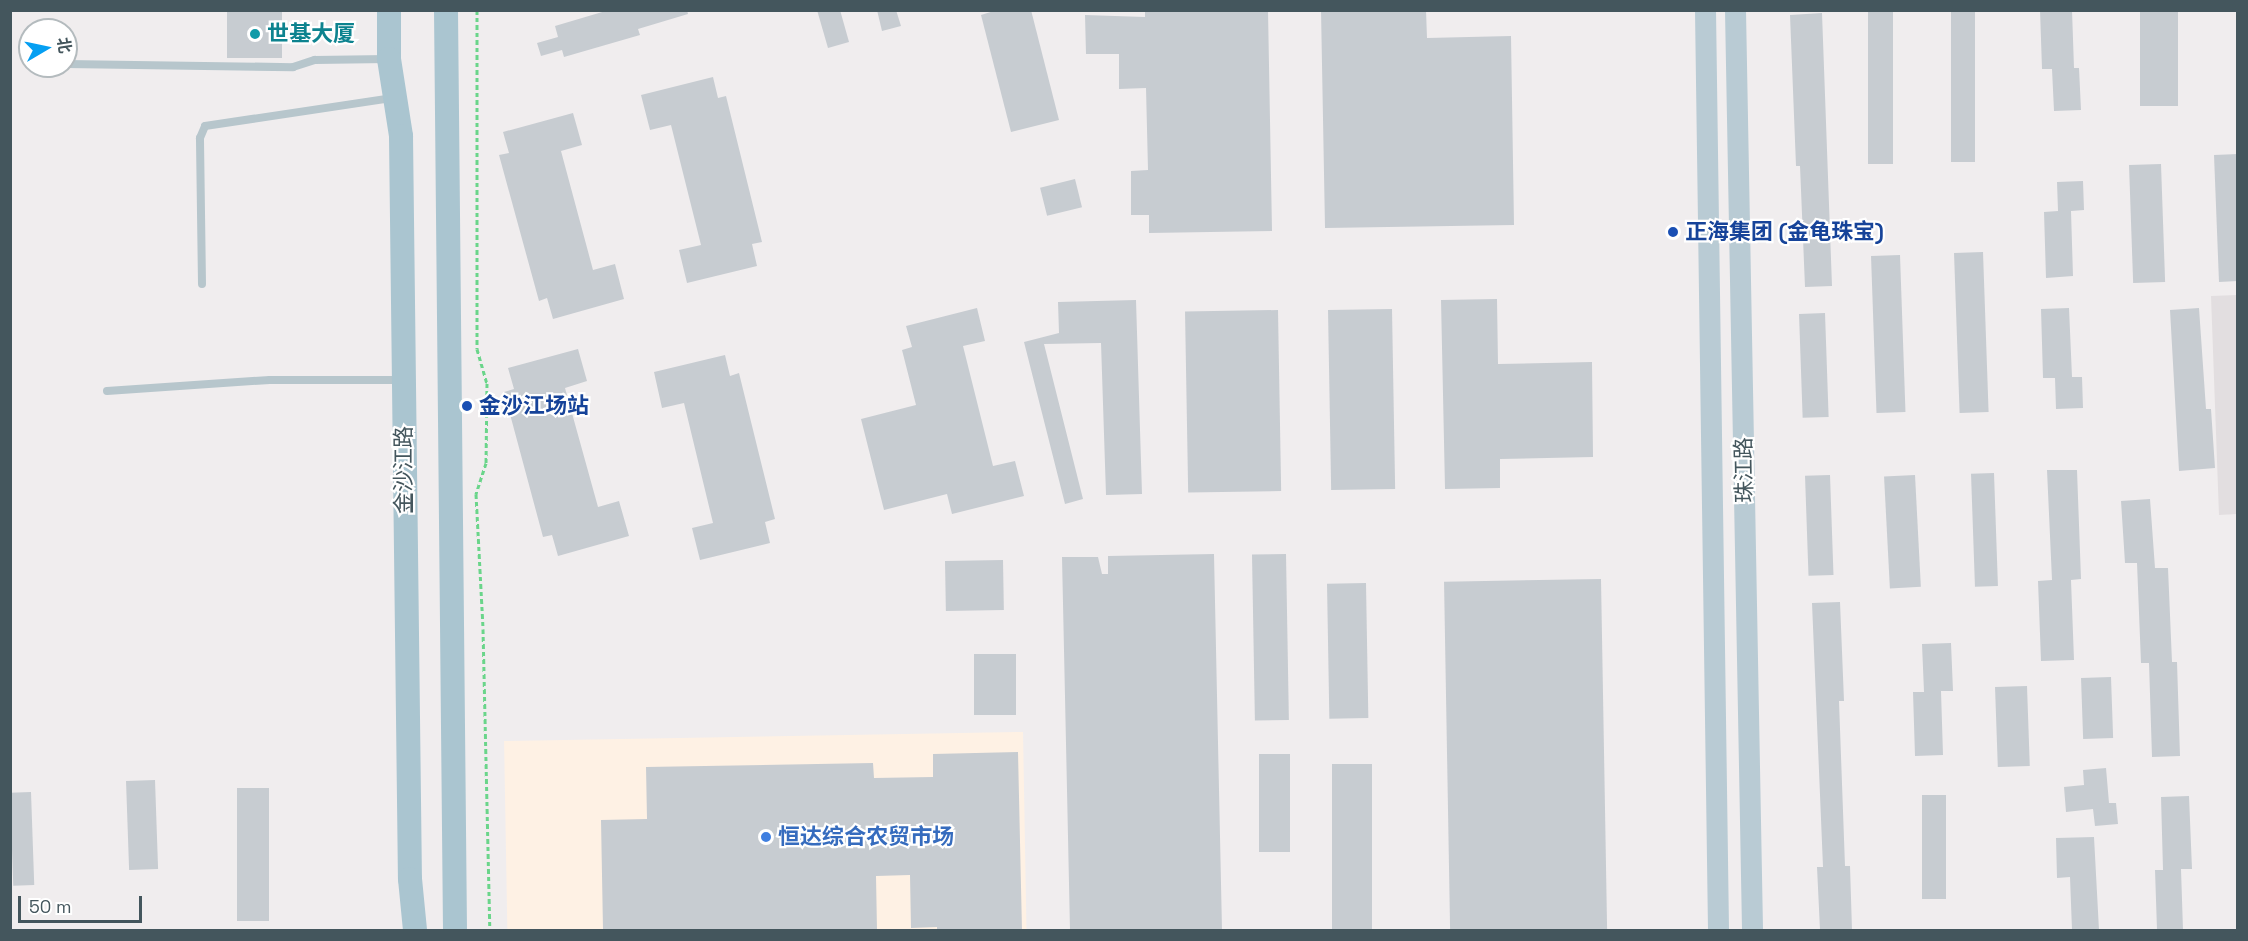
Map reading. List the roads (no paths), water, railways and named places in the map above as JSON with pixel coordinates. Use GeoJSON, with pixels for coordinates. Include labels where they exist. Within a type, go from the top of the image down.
{"type":"FeatureCollection","features":[{"type":"Feature","properties":{"kind":"main road","name":"金沙江路"},"geometry":{"type":"LineString","coordinates":[[389,10],[389,59],[401,136],[410,879],[415,930]]}},
{"type":"Feature","properties":{"kind":"main road","name":"金沙江路"},"geometry":{"type":"LineString","coordinates":[[446,10],[455,930]]}},
{"type":"Feature","properties":{"kind":"main road"},"geometry":{"type":"LineString","coordinates":[[1705,10],[1718,930]]}},
{"type":"Feature","properties":{"kind":"main road","name":"珠江路"},"geometry":{"type":"LineString","coordinates":[[1736,10],[1752,930]]}},
{"type":"Feature","properties":{"kind":"lane"},"geometry":{"type":"LineString","coordinates":[[78,64],[293,67],[315,60],[389,59]]}},
{"type":"Feature","properties":{"kind":"lane"},"geometry":{"type":"LineString","coordinates":[[202,284],[200,138],[205,126],[395,98]]}},
{"type":"Feature","properties":{"kind":"lane"},"geometry":{"type":"LineString","coordinates":[[107,391],[270,380],[404,380]]}},
{"type":"Feature","properties":{"kind":"place","name":"世基大厦"},"geometry":{"type":"Point","coordinates":[255,34]}},
{"type":"Feature","properties":{"kind":"place","name":"正海集团 (金龟珠宝)"},"geometry":{"type":"Point","coordinates":[1673,232]}},
{"type":"Feature","properties":{"kind":"place","name":"金沙江场站"},"geometry":{"type":"Point","coordinates":[467,406]}},
{"type":"Feature","properties":{"kind":"place","name":"恒达综合农贸市场"},"geometry":{"type":"Point","coordinates":[766,837]}}]}
